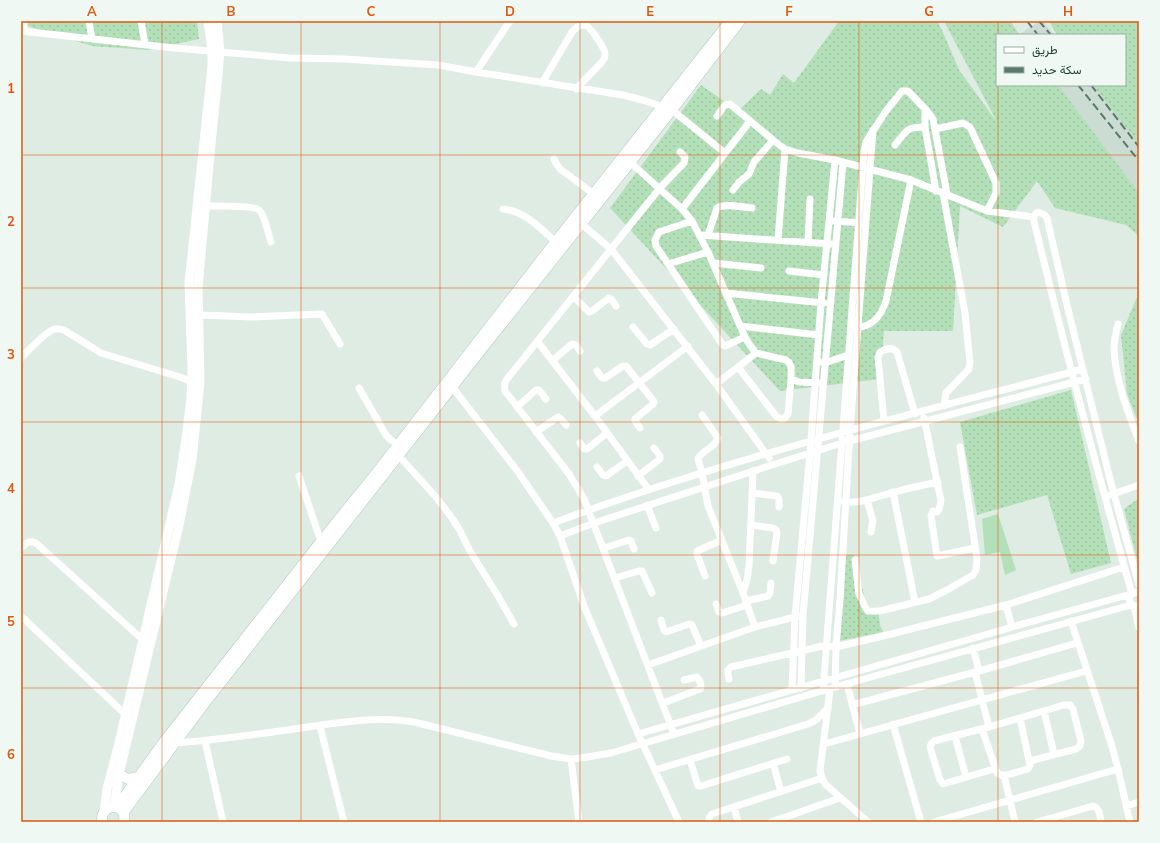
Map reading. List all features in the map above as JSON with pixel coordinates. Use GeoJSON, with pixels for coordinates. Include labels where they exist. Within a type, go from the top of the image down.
{"type":"FeatureCollection","features":[{"type":"Feature","properties":{"kind":"main road"},"geometry":{"type":"LineString","coordinates":[[120,812],[399,456],[450,384],[556,242],[578,221],[594,194],[730,21]]}},
{"type":"Feature","properties":{"kind":"main road"},"geometry":{"type":"LineString","coordinates":[[120,812],[139,777],[163,743],[398,445],[450,384],[578,221],[630,163],[740,21]]}},
{"type":"Feature","properties":{"kind":"main road"},"geometry":{"type":"LineString","coordinates":[[119,774],[128,779],[139,777]]}},
{"type":"Feature","properties":{"kind":"main road"},"geometry":{"type":"LineString","coordinates":[[103,817],[108,808],[120,812]]}},
{"type":"Feature","properties":{"kind":"street"},"geometry":{"type":"LineString","coordinates":[[24,21],[23,31],[290,58],[344,59],[430,64],[623,96],[646,101],[672,110],[725,153]]}},
{"type":"Feature","properties":{"kind":"street"},"geometry":{"type":"LineString","coordinates":[[89,21],[92,39]]}},
{"type":"Feature","properties":{"kind":"street"},"geometry":{"type":"LineString","coordinates":[[141,21],[145,44]]}},
{"type":"Feature","properties":{"kind":"street"},"geometry":{"type":"LineString","coordinates":[[103,817],[107,789],[125,714],[147,642],[178,530],[192,460],[200,382],[198,288],[218,80],[216,51],[208,21]]}},
{"type":"Feature","properties":{"kind":"street"},"geometry":{"type":"LineString","coordinates":[[476,72],[510,21]]}},
{"type":"Feature","properties":{"kind":"street"},"geometry":{"type":"LineString","coordinates":[[120,812],[119,774],[179,484],[186,439],[192,382],[190,283],[211,75],[216,51],[219,22]]}},
{"type":"Feature","properties":{"kind":"street"},"geometry":{"type":"LineString","coordinates":[[542,83],[572,32],[581,24],[592,30],[605,54],[601,63],[576,89]]}},
{"type":"Feature","properties":{"kind":"street"},"geometry":{"type":"LineString","coordinates":[[862,223],[862,168],[866,142],[886,111],[902,91],[907,91],[931,116],[935,129],[964,313],[970,364],[969,370],[946,393],[944,406]]}},
{"type":"Feature","properties":{"kind":"street"},"geometry":{"type":"LineString","coordinates":[[717,116],[725,105],[730,104],[785,149],[911,180],[987,211],[1034,217]]}},
{"type":"Feature","properties":{"kind":"street"},"geometry":{"type":"LineString","coordinates":[[925,109],[925,127],[936,191]]}},
{"type":"Feature","properties":{"kind":"street"},"geometry":{"type":"LineString","coordinates":[[682,209],[750,121]]}},
{"type":"Feature","properties":{"kind":"street"},"geometry":{"type":"LineString","coordinates":[[935,129],[963,124],[970,127],[996,182],[996,192],[987,211]]}},
{"type":"Feature","properties":{"kind":"street"},"geometry":{"type":"LineString","coordinates":[[896,145],[907,130],[911,128],[925,127]]}},
{"type":"Feature","properties":{"kind":"street"},"geometry":{"type":"LineString","coordinates":[[868,822],[825,784],[820,771],[829,689],[836,678],[836,647],[850,441],[854,327],[862,223],[870,170],[873,130]]}},
{"type":"Feature","properties":{"kind":"street"},"geometry":{"type":"LineString","coordinates":[[733,190],[739,182],[749,174],[754,162],[773,140]]}},
{"type":"Feature","properties":{"kind":"street"},"geometry":{"type":"LineString","coordinates":[[778,240],[785,149]]}},
{"type":"Feature","properties":{"kind":"street"},"geometry":{"type":"LineString","coordinates":[[674,734],[584,499],[575,483],[505,391],[504,386],[505,382],[537,341],[659,189],[684,163],[685,157],[680,152]]}},
{"type":"Feature","properties":{"kind":"street"},"geometry":{"type":"LineString","coordinates":[[554,159],[556,165],[560,169],[594,194]]}},
{"type":"Feature","properties":{"kind":"street"},"geometry":{"type":"LineString","coordinates":[[814,452],[811,442],[821,303],[829,220],[839,162]]}},
{"type":"Feature","properties":{"kind":"street"},"geometry":{"type":"LineString","coordinates":[[792,690],[793,653],[799,616],[814,452],[818,440],[825,363],[837,221],[839,162]]}},
{"type":"Feature","properties":{"kind":"street"},"geometry":{"type":"LineString","coordinates":[[630,163],[682,209],[692,221],[708,252],[745,337],[756,353],[789,362],[791,367],[791,379],[788,414],[784,419],[776,416],[738,367]]}},
{"type":"Feature","properties":{"kind":"street"},"geometry":{"type":"LineString","coordinates":[[854,327],[863,328],[875,320],[880,314],[886,301],[911,180]]}},
{"type":"Feature","properties":{"kind":"street"},"geometry":{"type":"LineString","coordinates":[[808,242],[810,199]]}},
{"type":"Feature","properties":{"kind":"street"},"geometry":{"type":"LineString","coordinates":[[708,236],[719,206],[724,205],[752,208]]}},
{"type":"Feature","properties":{"kind":"street"},"geometry":{"type":"LineString","coordinates":[[206,206],[251,207],[259,210],[263,215],[271,242]]}},
{"type":"Feature","properties":{"kind":"street"},"geometry":{"type":"LineString","coordinates":[[503,209],[514,210],[522,214],[556,242]]}},
{"type":"Feature","properties":{"kind":"street"},"geometry":{"type":"LineString","coordinates":[[1134,594],[1124,567],[1104,496],[1072,372],[1034,222],[1036,213],[1040,212],[1045,214],[1047,218],[1114,494],[1139,585]]}},
{"type":"Feature","properties":{"kind":"street"},"geometry":{"type":"LineString","coordinates":[[829,220],[862,223]]}},
{"type":"Feature","properties":{"kind":"street"},"geometry":{"type":"LineString","coordinates":[[578,221],[611,249],[688,346],[767,454],[772,464]]}},
{"type":"Feature","properties":{"kind":"street"},"geometry":{"type":"LineString","coordinates":[[692,221],[662,231],[656,237],[656,246],[722,344],[725,346],[745,337]]}},
{"type":"Feature","properties":{"kind":"street"},"geometry":{"type":"LineString","coordinates":[[700,235],[835,245]]}},
{"type":"Feature","properties":{"kind":"street"},"geometry":{"type":"LineString","coordinates":[[668,264],[708,252]]}},
{"type":"Feature","properties":{"kind":"street"},"geometry":{"type":"LineString","coordinates":[[713,263],[760,268]]}},
{"type":"Feature","properties":{"kind":"street"},"geometry":{"type":"LineString","coordinates":[[789,271],[824,275]]}},
{"type":"Feature","properties":{"kind":"street"},"geometry":{"type":"LineString","coordinates":[[726,293],[830,304]]}},
{"type":"Feature","properties":{"kind":"street"},"geometry":{"type":"LineString","coordinates":[[573,296],[589,312],[609,298],[616,306]]}},
{"type":"Feature","properties":{"kind":"street"},"geometry":{"type":"LineString","coordinates":[[1056,308],[1067,305]]}},
{"type":"Feature","properties":{"kind":"street"},"geometry":{"type":"LineString","coordinates":[[199,316],[251,317],[322,314],[340,344]]}},
{"type":"Feature","properties":{"kind":"street"},"geometry":{"type":"LineString","coordinates":[[1118,324],[1114,347],[1116,363],[1126,407],[1139,441]]}},
{"type":"Feature","properties":{"kind":"street"},"geometry":{"type":"LineString","coordinates":[[633,326],[647,344],[650,345],[674,329]]}},
{"type":"Feature","properties":{"kind":"street"},"geometry":{"type":"LineString","coordinates":[[740,326],[819,335]]}},
{"type":"Feature","properties":{"kind":"street"},"geometry":{"type":"LineString","coordinates":[[829,689],[824,681],[848,355],[854,327]]}},
{"type":"Feature","properties":{"kind":"street"},"geometry":{"type":"LineString","coordinates":[[21,358],[49,332],[55,329],[60,329],[101,353],[192,382]]}},
{"type":"Feature","properties":{"kind":"street"},"geometry":{"type":"LineString","coordinates":[[537,341],[595,416],[649,490]]}},
{"type":"Feature","properties":{"kind":"street"},"geometry":{"type":"LineString","coordinates":[[552,361],[572,344],[576,345],[580,351]]}},
{"type":"Feature","properties":{"kind":"street"},"geometry":{"type":"LineString","coordinates":[[595,416],[688,346]]}},
{"type":"Feature","properties":{"kind":"street"},"geometry":{"type":"LineString","coordinates":[[884,421],[878,357],[880,352],[891,348],[897,352],[915,414]]}},
{"type":"Feature","properties":{"kind":"street"},"geometry":{"type":"LineString","coordinates":[[716,384],[756,353]]}},
{"type":"Feature","properties":{"kind":"street"},"geometry":{"type":"LineString","coordinates":[[816,362],[825,363],[848,355]]}},
{"type":"Feature","properties":{"kind":"street"},"geometry":{"type":"LineString","coordinates":[[597,371],[602,378],[605,378],[623,366],[626,366],[640,383],[654,402],[635,419],[640,428]]}},
{"type":"Feature","properties":{"kind":"street"},"geometry":{"type":"LineString","coordinates":[[553,523],[649,490],[767,454],[850,430],[1083,369]]}},
{"type":"Feature","properties":{"kind":"street"},"geometry":{"type":"LineString","coordinates":[[791,379],[799,382],[823,383]]}},
{"type":"Feature","properties":{"kind":"street"},"geometry":{"type":"LineString","coordinates":[[560,536],[647,505],[842,443],[1086,379]]}},
{"type":"Feature","properties":{"kind":"street"},"geometry":{"type":"LineString","coordinates":[[450,384],[509,459],[553,523],[560,536],[578,590],[638,734],[679,822]]}},
{"type":"Feature","properties":{"kind":"street"},"geometry":{"type":"LineString","coordinates":[[359,388],[386,435],[398,445]]}},
{"type":"Feature","properties":{"kind":"street"},"geometry":{"type":"LineString","coordinates":[[517,407],[536,390],[540,390],[546,399]]}},
{"type":"Feature","properties":{"kind":"street"},"geometry":{"type":"LineString","coordinates":[[953,403],[956,413]]}},
{"type":"Feature","properties":{"kind":"street"},"geometry":{"type":"LineString","coordinates":[[923,412],[941,501],[940,510],[934,512],[931,516],[937,556],[975,548]]}},
{"type":"Feature","properties":{"kind":"street"},"geometry":{"type":"LineString","coordinates":[[702,415],[718,438],[716,443],[698,457],[708,506],[755,627]]}},
{"type":"Feature","properties":{"kind":"street"},"geometry":{"type":"LineString","coordinates":[[536,432],[558,417],[560,417],[566,426]]}},
{"type":"Feature","properties":{"kind":"street"},"geometry":{"type":"LineString","coordinates":[[580,443],[584,449],[587,449],[607,433]]}},
{"type":"Feature","properties":{"kind":"street"},"geometry":{"type":"LineString","coordinates":[[855,560],[859,594],[862,599],[863,606],[868,611],[880,611],[929,599],[973,575],[976,570],[977,562],[960,447]]}},
{"type":"Feature","properties":{"kind":"street"},"geometry":{"type":"LineString","coordinates":[[638,476],[660,459],[660,456],[654,448]]}},
{"type":"Feature","properties":{"kind":"street"},"geometry":{"type":"LineString","coordinates":[[399,456],[436,497],[452,518],[514,624]]}},
{"type":"Feature","properties":{"kind":"street"},"geometry":{"type":"LineString","coordinates":[[597,467],[604,476],[606,476],[627,461]]}},
{"type":"Feature","properties":{"kind":"street"},"geometry":{"type":"LineString","coordinates":[[743,593],[748,573],[752,471]]}},
{"type":"Feature","properties":{"kind":"street"},"geometry":{"type":"LineString","coordinates":[[299,476],[321,542]]}},
{"type":"Feature","properties":{"kind":"street"},"geometry":{"type":"LineString","coordinates":[[838,499],[846,502],[867,500],[893,492],[938,482]]}},
{"type":"Feature","properties":{"kind":"street"},"geometry":{"type":"LineString","coordinates":[[1104,496],[1139,485]]}},
{"type":"Feature","properties":{"kind":"street"},"geometry":{"type":"LineString","coordinates":[[893,492],[915,602]]}},
{"type":"Feature","properties":{"kind":"street"},"geometry":{"type":"LineString","coordinates":[[752,493],[777,496],[779,499],[779,507]]}},
{"type":"Feature","properties":{"kind":"street"},"geometry":{"type":"LineString","coordinates":[[867,500],[873,521],[872,532]]}},
{"type":"Feature","properties":{"kind":"street"},"geometry":{"type":"LineString","coordinates":[[647,505],[656,528]]}},
{"type":"Feature","properties":{"kind":"street"},"geometry":{"type":"LineString","coordinates":[[751,525],[776,530],[777,533],[773,561]]}},
{"type":"Feature","properties":{"kind":"street"},"geometry":{"type":"LineString","coordinates":[[604,548],[629,540],[631,541],[634,549]]}},
{"type":"Feature","properties":{"kind":"street"},"geometry":{"type":"LineString","coordinates":[[705,576],[696,554],[697,551],[722,540]]}},
{"type":"Feature","properties":{"kind":"street"},"geometry":{"type":"LineString","coordinates":[[21,548],[28,541],[36,543],[147,642]]}},
{"type":"Feature","properties":{"kind":"street"},"geometry":{"type":"LineString","coordinates":[[729,679],[727,671],[731,667],[827,645],[836,647],[921,627],[1006,605],[1124,567]]}},
{"type":"Feature","properties":{"kind":"street"},"geometry":{"type":"LineString","coordinates":[[615,578],[642,571],[652,593]]}},
{"type":"Feature","properties":{"kind":"street"},"geometry":{"type":"LineString","coordinates":[[716,604],[719,612],[722,613],[746,603],[767,597],[770,593],[771,583]]}},
{"type":"Feature","properties":{"kind":"street"},"geometry":{"type":"LineString","coordinates":[[1134,594],[1129,601],[1135,605],[1139,628]]}},
{"type":"Feature","properties":{"kind":"street"},"geometry":{"type":"LineString","coordinates":[[638,734],[1011,627],[1134,594]]}},
{"type":"Feature","properties":{"kind":"street"},"geometry":{"type":"LineString","coordinates":[[830,600],[840,600]]}},
{"type":"Feature","properties":{"kind":"street"},"geometry":{"type":"LineString","coordinates":[[1006,605],[1011,627]]}},
{"type":"Feature","properties":{"kind":"street"},"geometry":{"type":"LineString","coordinates":[[175,743],[205,741],[374,719],[404,720],[551,756],[571,759],[592,757],[643,744],[1019,635],[1135,605]]}},
{"type":"Feature","properties":{"kind":"street"},"geometry":{"type":"LineString","coordinates":[[21,616],[125,714]]}},
{"type":"Feature","properties":{"kind":"street"},"geometry":{"type":"LineString","coordinates":[[648,665],[755,627],[799,616]]}},
{"type":"Feature","properties":{"kind":"street"},"geometry":{"type":"LineString","coordinates":[[799,616],[802,651],[800,688]]}},
{"type":"Feature","properties":{"kind":"street"},"geometry":{"type":"LineString","coordinates":[[661,620],[666,632],[689,624],[692,625],[701,646]]}},
{"type":"Feature","properties":{"kind":"street"},"geometry":{"type":"LineString","coordinates":[[1071,621],[1086,671],[1111,743],[1130,822]]}},
{"type":"Feature","properties":{"kind":"street"},"geometry":{"type":"LineString","coordinates":[[1011,627],[1020,630],[1019,635]]}},
{"type":"Feature","properties":{"kind":"street"},"geometry":{"type":"LineString","coordinates":[[1009,639],[1005,634],[1011,627]]}},
{"type":"Feature","properties":{"kind":"street"},"geometry":{"type":"LineString","coordinates":[[852,706],[1077,643]]}},
{"type":"Feature","properties":{"kind":"street"},"geometry":{"type":"LineString","coordinates":[[973,648],[985,728],[994,769],[998,775],[1028,769],[1030,765],[1020,718]]}},
{"type":"Feature","properties":{"kind":"street"},"geometry":{"type":"LineString","coordinates":[[824,744],[1086,671]]}},
{"type":"Feature","properties":{"kind":"street"},"geometry":{"type":"LineString","coordinates":[[663,703],[700,689],[701,686],[697,677],[684,680]]}},
{"type":"Feature","properties":{"kind":"street"},"geometry":{"type":"LineString","coordinates":[[846,684],[860,734]]}},
{"type":"Feature","properties":{"kind":"street"},"geometry":{"type":"LineString","coordinates":[[994,769],[945,784],[942,783],[930,747],[931,744],[933,742],[1066,704],[1070,705],[1081,741],[1080,746],[1030,761]]}},
{"type":"Feature","properties":{"kind":"street"},"geometry":{"type":"LineString","coordinates":[[655,770],[808,724],[816,720],[828,708]]}},
{"type":"Feature","properties":{"kind":"street"},"geometry":{"type":"LineString","coordinates":[[1044,711],[1054,754]]}},
{"type":"Feature","properties":{"kind":"street"},"geometry":{"type":"LineString","coordinates":[[893,724],[921,822]]}},
{"type":"Feature","properties":{"kind":"street"},"geometry":{"type":"LineString","coordinates":[[320,726],[344,822]]}},
{"type":"Feature","properties":{"kind":"street"},"geometry":{"type":"LineString","coordinates":[[955,736],[966,777]]}},
{"type":"Feature","properties":{"kind":"street"},"geometry":{"type":"LineString","coordinates":[[205,741],[223,822]]}},
{"type":"Feature","properties":{"kind":"street"},"geometry":{"type":"LineString","coordinates":[[571,759],[579,822]]}},
{"type":"Feature","properties":{"kind":"street"},"geometry":{"type":"LineString","coordinates":[[690,760],[696,783],[698,786],[701,786],[787,759]]}},
{"type":"Feature","properties":{"kind":"street"},"geometry":{"type":"LineString","coordinates":[[773,763],[781,792]]}},
{"type":"Feature","properties":{"kind":"street"},"geometry":{"type":"LineString","coordinates":[[934,822],[1118,769]]}},
{"type":"Feature","properties":{"kind":"street"},"geometry":{"type":"LineString","coordinates":[[1004,775],[1015,822]]}},
{"type":"Feature","properties":{"kind":"street"},"geometry":{"type":"LineString","coordinates":[[706,821],[712,814],[822,778]]}},
{"type":"Feature","properties":{"kind":"street"},"geometry":{"type":"LineString","coordinates":[[771,822],[840,798]]}},
{"type":"Feature","properties":{"kind":"street"},"geometry":{"type":"LineString","coordinates":[[1126,806],[1139,802]]}},
{"type":"Feature","properties":{"kind":"street"},"geometry":{"type":"LineString","coordinates":[[1037,822],[1094,806],[1098,809],[1101,822]]}},
{"type":"Feature","properties":{"kind":"street"},"geometry":{"type":"LineString","coordinates":[[734,808],[738,822]]}},
{"type":"Feature","properties":{"kind":"shaded area"},"geometry":{"type":"Polygon","coordinates":[[[1040,21],[1043,21],[1053,34],[1020,34],[1040,21]]]}},
{"type":"Feature","properties":{"kind":"shaded area"},"geometry":{"type":"Polygon","coordinates":[[[1057,86],[1095,86],[1139,142],[1139,194],[1057,86]]]}},
{"type":"Feature","properties":{"kind":"green space"},"geometry":{"type":"Polygon","coordinates":[[[21,21],[197,21],[199,39],[148,50],[92,46],[21,24],[21,21]]]}},
{"type":"Feature","properties":{"kind":"green space"},"geometry":{"type":"Polygon","coordinates":[[[839,21],[937,21],[959,70],[997,122],[944,21],[1010,21],[1019,34],[996,34],[996,86],[1059,86],[1139,193],[1139,236],[1126,225],[1055,208],[1037,181],[1003,227],[960,206],[953,331],[884,331],[880,379],[780,391],[610,208],[701,85],[738,111],[761,89],[770,95],[783,74],[794,83],[839,21]]]}},
{"type":"Feature","properties":{"kind":"green space"},"geometry":{"type":"Polygon","coordinates":[[[1049,21],[1139,21],[1139,144],[1094,86],[1126,86],[1126,34],[1056,34],[1049,21]]]}},
{"type":"Feature","properties":{"kind":"green space"},"geometry":{"type":"Polygon","coordinates":[[[1137,297],[1139,300],[1139,424],[1127,394],[1121,335],[1137,297]]]}},
{"type":"Feature","properties":{"kind":"green space"},"geometry":{"type":"Polygon","coordinates":[[[1071,390],[1111,563],[1071,574],[1047,495],[977,515],[960,422],[1071,390]]]}},
{"type":"Feature","properties":{"kind":"green space"},"geometry":{"type":"Polygon","coordinates":[[[1139,498],[1139,567],[1124,509],[1139,498]]]}},
{"type":"Feature","properties":{"kind":"green space"},"geometry":{"type":"Polygon","coordinates":[[[998,514],[1016,570],[1005,575],[1000,552],[985,555],[982,519],[998,514]]]}},
{"type":"Feature","properties":{"kind":"green space"},"geometry":{"type":"Polygon","coordinates":[[[845,555],[854,555],[867,607],[878,608],[880,625],[883,632],[839,641],[845,555]]]}},
{"type":"Feature","properties":{"kind":"railway"},"geometry":{"type":"LineString","coordinates":[[1027,21],[1037,34]]}},
{"type":"Feature","properties":{"kind":"railway"},"geometry":{"type":"LineString","coordinates":[[1039,21],[1050,34]]}},
{"type":"Feature","properties":{"kind":"railway"},"geometry":{"type":"LineString","coordinates":[[1079,86],[1139,161]]}},
{"type":"Feature","properties":{"kind":"railway"},"geometry":{"type":"LineString","coordinates":[[1092,86],[1139,147]]}}]}
